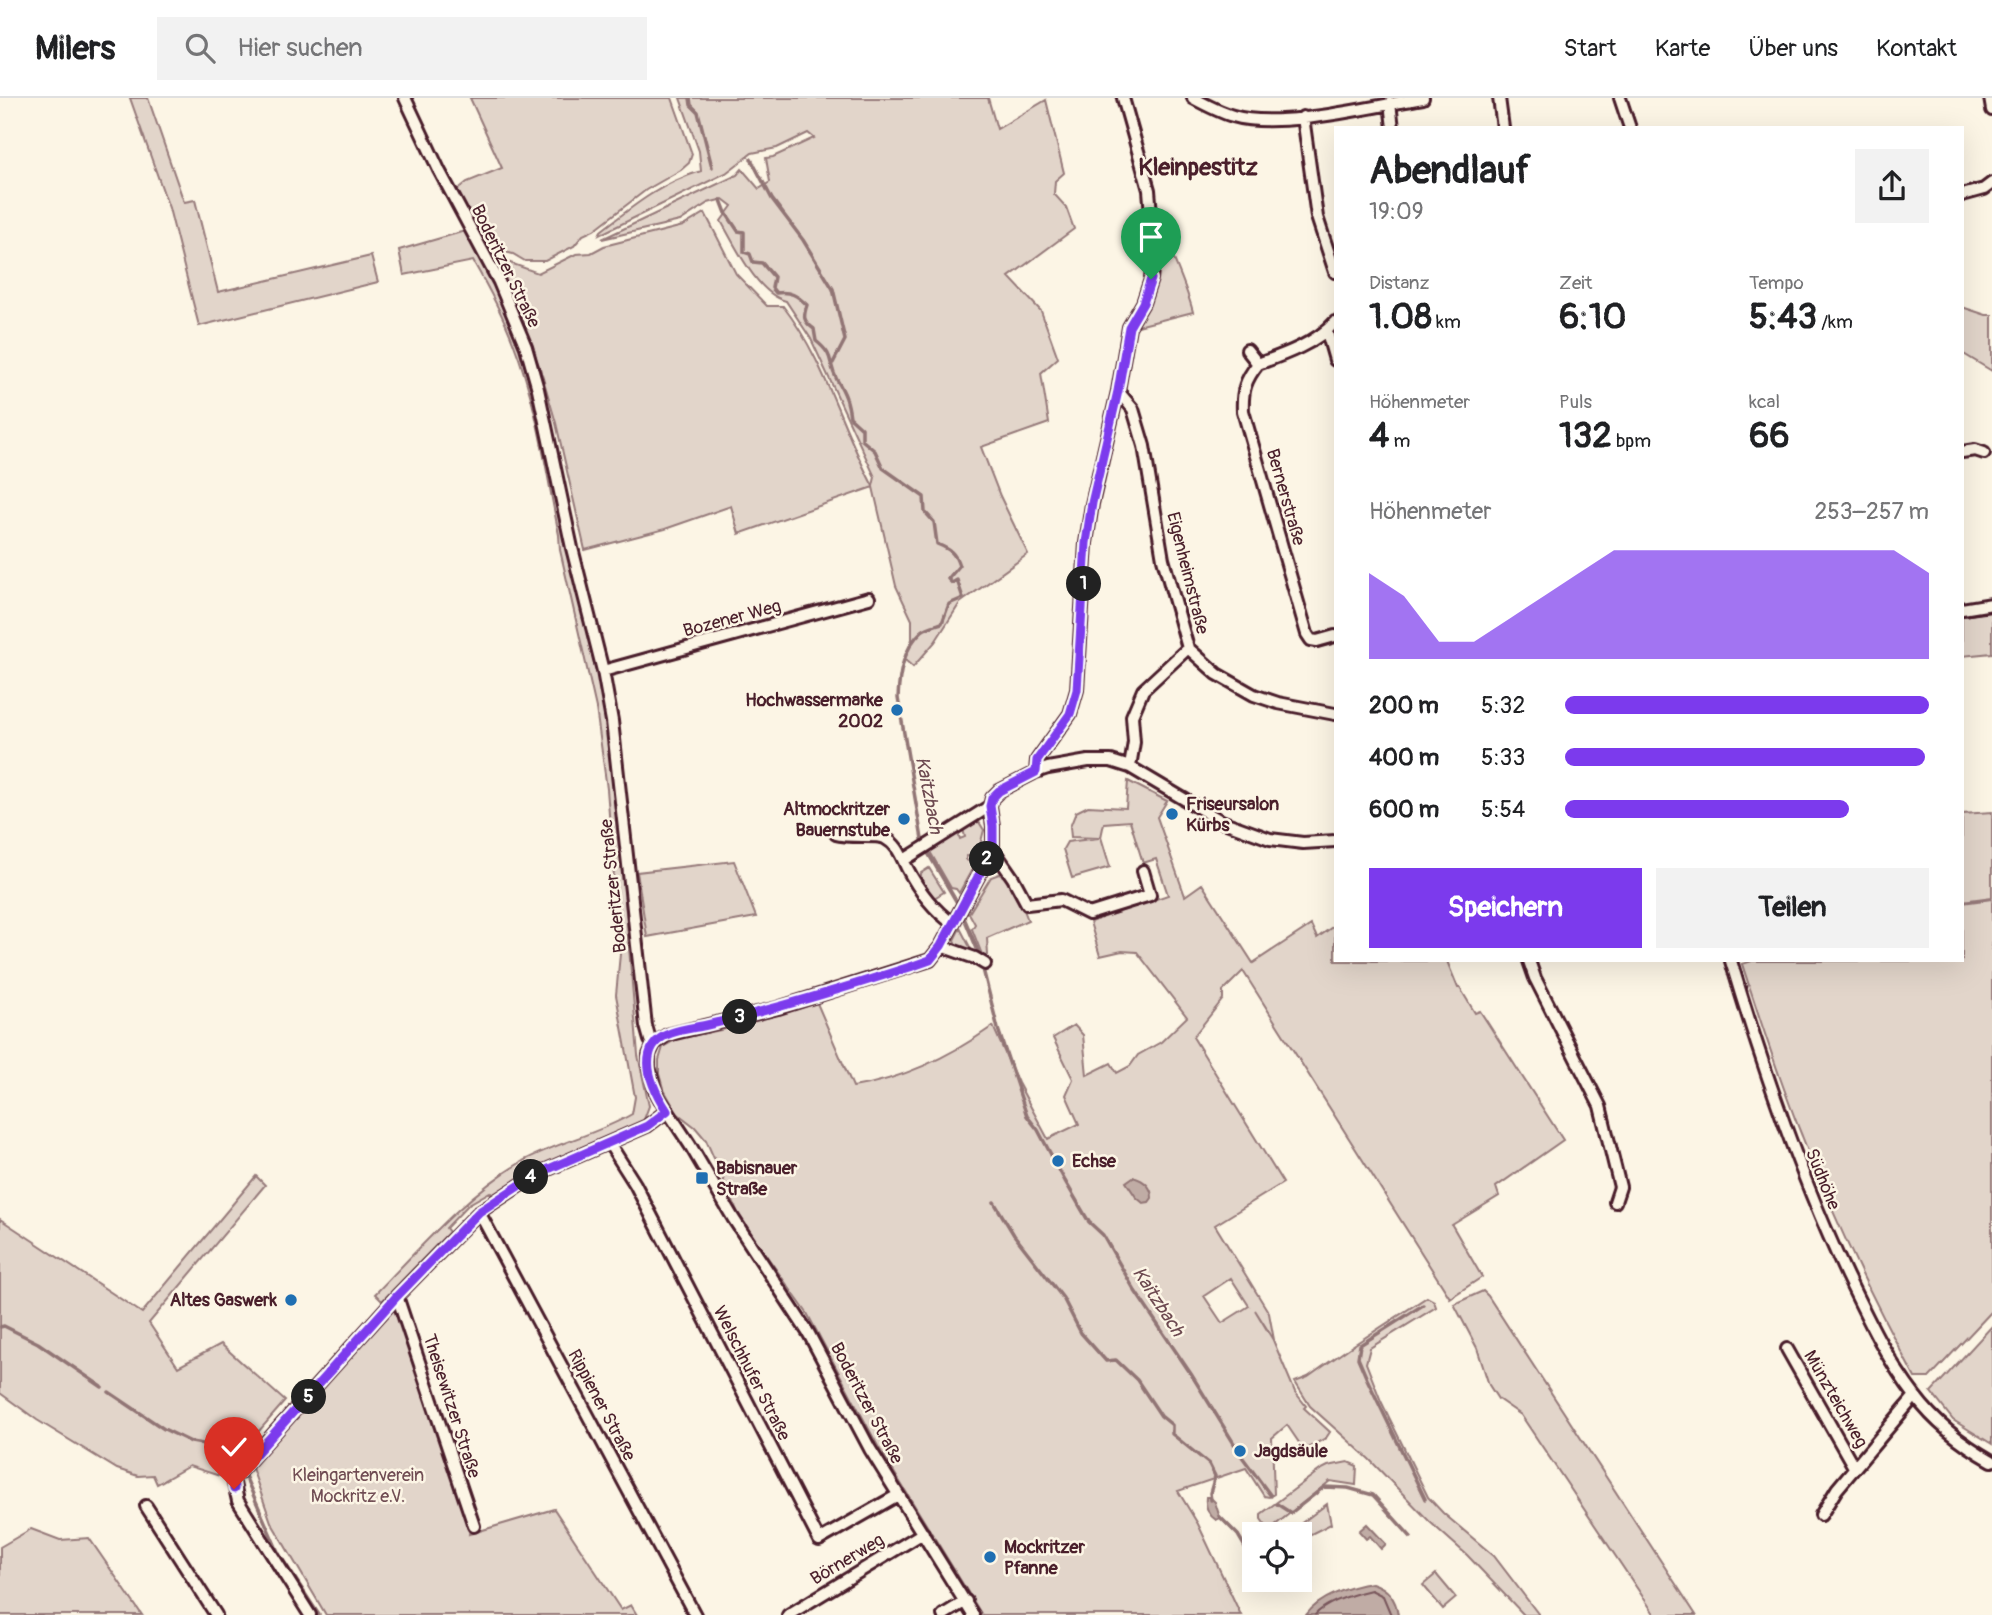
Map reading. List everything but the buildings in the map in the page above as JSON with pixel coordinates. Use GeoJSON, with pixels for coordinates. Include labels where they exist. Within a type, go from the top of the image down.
{"type":"FeatureCollection","features":[{"type":"Feature","properties":{"kind":"street","name":"Boderitzer Straße"},"geometry":{"type":"LineString","coordinates":[[405,98],[439,170],[499,282],[526,347],[538,389],[572,548],[603,671],[616,749],[646,1026],[654,1044],[649,1055],[649,1067],[655,1090],[733,1219],[809,1334],[870,1449],[973,1615]]}},
{"type":"Feature","properties":{"kind":"street"},"geometry":{"type":"LineString","coordinates":[[1036,772],[1037,760],[1070,714],[1077,690],[1086,543],[1092,503],[1118,391],[1129,327],[1143,303],[1151,279],[1154,250],[1149,190],[1123,98]]}},
{"type":"Feature","properties":{"kind":"street"},"geometry":{"type":"LineString","coordinates":[[1194,98],[1235,117],[1264,121],[1423,98]]}},
{"type":"Feature","properties":{"kind":"street"},"geometry":{"type":"LineString","coordinates":[[1499,98],[1503,126]]}},
{"type":"Feature","properties":{"kind":"street"},"geometry":{"type":"LineString","coordinates":[[1620,98],[1629,126]]}},
{"type":"Feature","properties":{"kind":"street"},"geometry":{"type":"LineString","coordinates":[[1990,98],[1992,110]]}},
{"type":"Feature","properties":{"kind":"street"},"geometry":{"type":"LineString","coordinates":[[1391,103],[1393,126]]}},
{"type":"Feature","properties":{"kind":"street"},"geometry":{"type":"LineString","coordinates":[[1303,117],[1317,217],[1334,269]]}},
{"type":"Feature","properties":{"kind":"street"},"geometry":{"type":"LineString","coordinates":[[1964,194],[1984,189],[1992,183]]}},
{"type":"Feature","properties":{"kind":"street"},"geometry":{"type":"LineString","coordinates":[[1247,350],[1258,364],[1276,358],[1327,332],[1334,323]]}},
{"type":"Feature","properties":{"kind":"street"},"geometry":{"type":"LineString","coordinates":[[1327,332],[1334,356]]}},
{"type":"Feature","properties":{"kind":"street","name":"Bernerstraße"},"geometry":{"type":"LineString","coordinates":[[1258,364],[1248,377],[1242,392],[1242,411],[1311,640],[1334,636]]}},
{"type":"Feature","properties":{"kind":"street","name":"Eigenheimstraße"},"geometry":{"type":"LineString","coordinates":[[1118,391],[1133,409],[1144,446],[1163,559],[1188,648],[1217,674],[1254,695],[1278,703],[1334,714]]}},
{"type":"Feature","properties":{"kind":"street"},"geometry":{"type":"LineString","coordinates":[[1964,452],[1975,450],[1984,453]]}},
{"type":"Feature","properties":{"kind":"street","name":"Bozener Weg"},"geometry":{"type":"LineString","coordinates":[[603,671],[869,598]]}},
{"type":"Feature","properties":{"kind":"street"},"geometry":{"type":"LineString","coordinates":[[1964,609],[1992,604]]}},
{"type":"Feature","properties":{"kind":"street"},"geometry":{"type":"LineString","coordinates":[[1130,767],[1134,742],[1132,716],[1143,690],[1188,648]]}},
{"type":"Feature","properties":{"kind":"street"},"geometry":{"type":"LineString","coordinates":[[654,1044],[660,1038],[678,1032],[778,1008],[930,960],[941,946],[993,849],[990,806],[992,798],[999,791],[1036,772],[1088,761],[1111,761],[1130,767],[1233,826],[1270,839],[1303,843],[1334,841]]}},
{"type":"Feature","properties":{"kind":"street"},"geometry":{"type":"LineString","coordinates":[[904,860],[990,806]]}},
{"type":"Feature","properties":{"kind":"street"},"geometry":{"type":"LineString","coordinates":[[836,834],[849,838],[883,837],[898,849],[908,869],[938,913],[955,919]]}},
{"type":"Feature","properties":{"kind":"street"},"geometry":{"type":"LineString","coordinates":[[993,849],[1027,904],[1060,900],[1089,914],[1150,895],[1143,871]]}},
{"type":"Feature","properties":{"kind":"street"},"geometry":{"type":"LineString","coordinates":[[941,946],[981,962]]}},
{"type":"Feature","properties":{"kind":"street"},"geometry":{"type":"LineString","coordinates":[[1529,962],[1600,1106],[1620,1187],[1615,1202]]}},
{"type":"Feature","properties":{"kind":"street","name":"Südhöhe"},"geometry":{"type":"LineString","coordinates":[[1731,962],[1773,1097],[1815,1206],[1865,1312],[1915,1396],[1946,1430],[1992,1461]]}},
{"type":"Feature","properties":{"kind":"street"},"geometry":{"type":"LineString","coordinates":[[310,1615],[238,1501],[233,1479],[397,1296],[479,1212],[537,1174],[647,1126],[667,1111]]}},
{"type":"Feature","properties":{"kind":"street","name":"Welschhufer Straße"},"geometry":{"type":"LineString","coordinates":[[609,1143],[635,1184],[819,1540],[898,1495]]}},
{"type":"Feature","properties":{"kind":"street","name":"Rippiener Straße"},"geometry":{"type":"LineString","coordinates":[[479,1212],[695,1615]]}},
{"type":"Feature","properties":{"kind":"street","name":"Theisewitzer Straße"},"geometry":{"type":"LineString","coordinates":[[397,1296],[474,1526]]}},
{"type":"Feature","properties":{"kind":"street","name":"Münzteichweg"},"geometry":{"type":"LineString","coordinates":[[1787,1349],[1854,1467]]}},
{"type":"Feature","properties":{"kind":"street","name":"Münzteichweg"},"geometry":{"type":"LineString","coordinates":[[1821,1515],[1854,1467],[1915,1396]]}},
{"type":"Feature","properties":{"kind":"street"},"geometry":{"type":"LineString","coordinates":[[146,1506],[216,1615]]}},
{"type":"Feature","properties":{"kind":"street","name":"Börnerweg"},"geometry":{"type":"LineString","coordinates":[[788,1615],[923,1533]]}},
{"type":"Feature","properties":{"kind":"street"},"geometry":{"type":"LineString","coordinates":[[943,1615],[965,1601]]}},
{"type":"Feature","properties":{"kind":"green space"},"geometry":{"type":"Polygon","coordinates":[[[130,98],[148,98],[184,202],[195,200],[218,292],[371,256],[378,282],[199,326],[169,208],[130,98]]]}},
{"type":"Feature","properties":{"kind":"green space"},"geometry":{"type":"Polygon","coordinates":[[[470,98],[672,98],[692,154],[689,163],[681,170],[646,190],[594,230],[583,235],[574,246],[545,261],[525,261],[513,254],[485,247],[456,191],[467,182],[502,168],[470,98]]]}},
{"type":"Feature","properties":{"kind":"green space"},"geometry":{"type":"Polygon","coordinates":[[[680,98],[988,98],[997,129],[1046,100],[1064,173],[1055,181],[1054,194],[1066,207],[1074,229],[1009,277],[1041,311],[1058,358],[1041,373],[1049,423],[981,447],[1000,496],[1028,554],[960,603],[935,642],[913,667],[905,660],[912,639],[912,620],[896,586],[873,487],[739,534],[731,506],[665,529],[585,550],[556,423],[540,368],[508,289],[492,260],[502,260],[538,273],[576,254],[591,253],[604,246],[683,226],[705,213],[736,274],[767,306],[783,306],[798,327],[873,486],[875,477],[811,339],[786,301],[775,297],[756,279],[721,221],[732,206],[723,199],[708,203],[680,221],[602,239],[737,175],[742,169],[759,189],[770,182],[766,158],[814,138],[808,133],[777,148],[752,153],[726,173],[599,235],[648,196],[701,171],[699,151],[680,98]]]}},
{"type":"Feature","properties":{"kind":"green space"},"geometry":{"type":"Polygon","coordinates":[[[1155,211],[1193,312],[1134,327],[1156,281],[1158,267],[1155,211]]]}},
{"type":"Feature","properties":{"kind":"green space"},"geometry":{"type":"Polygon","coordinates":[[[465,231],[503,303],[527,368],[597,671],[614,769],[638,1055],[649,1106],[643,1122],[585,1146],[493,1195],[490,1192],[469,1204],[446,1228],[449,1232],[382,1301],[375,1294],[444,1223],[482,1189],[523,1161],[632,1114],[635,1097],[616,995],[620,954],[607,789],[596,708],[560,550],[535,413],[513,342],[473,261],[404,275],[399,250],[465,231]]]}},
{"type":"Feature","properties":{"kind":"green space"},"geometry":{"type":"Polygon","coordinates":[[[1964,308],[1992,315],[1992,371],[1964,354],[1964,308]]]}},
{"type":"Feature","properties":{"kind":"green space"},"geometry":{"type":"Polygon","coordinates":[[[1992,609],[1992,653],[1964,656],[1964,613],[1992,609]]]}},
{"type":"Feature","properties":{"kind":"green space"},"geometry":{"type":"Polygon","coordinates":[[[1128,781],[1167,801],[1157,817],[1185,896],[1202,884],[1253,963],[1311,925],[1317,938],[1334,926],[1334,962],[1447,962],[1458,988],[1475,1013],[1480,1011],[1563,1140],[1496,1187],[1499,1196],[1452,1225],[1482,1277],[1450,1298],[1243,971],[1223,991],[1223,999],[1193,1037],[1283,1183],[1215,1225],[1269,1313],[1274,1340],[1255,1310],[1273,1340],[1295,1392],[1306,1406],[1304,1408],[1330,1432],[1326,1438],[1304,1450],[1287,1425],[1272,1438],[1274,1494],[1269,1497],[1264,1496],[1246,1468],[1178,1491],[1198,1524],[1241,1615],[982,1615],[879,1448],[807,1313],[741,1220],[706,1140],[677,1113],[663,1088],[659,1074],[663,1047],[677,1039],[735,1027],[817,1003],[853,1087],[908,1072],[961,1047],[993,1026],[1018,1083],[1048,1139],[1079,1124],[1066,1095],[1073,1079],[1053,1038],[1074,1025],[1083,1035],[1087,1075],[1111,1063],[1117,1073],[1130,1066],[1138,1055],[1161,1042],[1187,1017],[1137,952],[1122,951],[1100,956],[1090,922],[1168,895],[1156,859],[1143,863],[1130,821],[1104,823],[1101,837],[1110,867],[1072,878],[1063,849],[1067,842],[1099,838],[1071,837],[1070,827],[1076,812],[1088,806],[1126,808],[1128,781]],[[1231,1278],[1204,1296],[1222,1323],[1249,1306],[1231,1278]]]}},
{"type":"Feature","properties":{"kind":"green space"},"geometry":{"type":"Polygon","coordinates":[[[1992,812],[1992,897],[1964,901],[1964,814],[1992,812]]]}},
{"type":"Feature","properties":{"kind":"green space"},"geometry":{"type":"Polygon","coordinates":[[[977,819],[984,830],[977,857],[967,856],[966,860],[975,864],[959,893],[951,888],[929,850],[957,831],[960,839],[965,837],[963,829],[977,819]]]}},
{"type":"Feature","properties":{"kind":"green space"},"geometry":{"type":"Polygon","coordinates":[[[734,861],[756,917],[647,937],[637,872],[734,861]]]}},
{"type":"Feature","properties":{"kind":"green space"},"geometry":{"type":"Polygon","coordinates":[[[929,868],[944,892],[934,898],[921,880],[921,873],[929,868]]]}},
{"type":"Feature","properties":{"kind":"green space"},"geometry":{"type":"Polygon","coordinates":[[[999,874],[1014,887],[1028,920],[987,938],[988,955],[983,957],[972,929],[975,924],[969,913],[991,877],[999,874]]]}},
{"type":"Feature","properties":{"kind":"green space"},"geometry":{"type":"Polygon","coordinates":[[[1992,899],[1992,1311],[1929,1378],[1915,1378],[1869,1289],[1814,1167],[1770,1051],[1742,964],[1964,962],[1964,903],[1992,899]]]}},
{"type":"Feature","properties":{"kind":"green space"},"geometry":{"type":"Polygon","coordinates":[[[960,928],[973,953],[957,947],[954,940],[960,928]]]}},
{"type":"Feature","properties":{"kind":"green space"},"geometry":{"type":"Polygon","coordinates":[[[256,1176],[265,1185],[149,1323],[178,1367],[221,1344],[285,1401],[220,1476],[189,1466],[157,1484],[153,1475],[138,1476],[117,1469],[37,1420],[0,1393],[0,1219],[142,1313],[256,1176]]]}},
{"type":"Feature","properties":{"kind":"green space"},"geometry":{"type":"Polygon","coordinates":[[[1483,1291],[1696,1615],[1655,1615],[1521,1415],[1498,1399],[1489,1385],[1477,1348],[1454,1304],[1483,1291]]]}},
{"type":"Feature","properties":{"kind":"green space"},"geometry":{"type":"Polygon","coordinates":[[[1427,1297],[1434,1301],[1436,1307],[1370,1348],[1366,1363],[1381,1401],[1428,1497],[1494,1556],[1539,1615],[1524,1615],[1369,1459],[1310,1406],[1295,1382],[1308,1377],[1427,1297]]]}},
{"type":"Feature","properties":{"kind":"green space","name":"Kleingartenverein Mockritz e.V."},"geometry":{"type":"Polygon","coordinates":[[[398,1305],[470,1527],[469,1534],[554,1509],[621,1610],[631,1605],[637,1615],[326,1615],[271,1522],[251,1465],[398,1305]]]}},
{"type":"Feature","properties":{"kind":"green space"},"geometry":{"type":"Polygon","coordinates":[[[1992,1326],[1992,1444],[1953,1420],[1931,1392],[1992,1326]]]}},
{"type":"Feature","properties":{"kind":"green space"},"geometry":{"type":"Polygon","coordinates":[[[1348,1462],[1357,1466],[1356,1485],[1330,1481],[1279,1522],[1263,1522],[1261,1514],[1328,1466],[1348,1462]]]}},
{"type":"Feature","properties":{"kind":"green space"},"geometry":{"type":"Polygon","coordinates":[[[1327,1504],[1331,1524],[1312,1534],[1312,1522],[1303,1522],[1327,1504]]]}},
{"type":"Feature","properties":{"kind":"green space"},"geometry":{"type":"Polygon","coordinates":[[[31,1529],[60,1540],[89,1538],[142,1615],[0,1615],[0,1547],[31,1529]]]}},
{"type":"Feature","properties":{"kind":"green space"},"geometry":{"type":"Polygon","coordinates":[[[1436,1574],[1456,1598],[1443,1609],[1423,1585],[1436,1574]]]}},
{"type":"Feature","properties":{"kind":"water"},"geometry":{"type":"Polygon","coordinates":[[[1133,1177],[1149,1187],[1152,1198],[1149,1202],[1143,1203],[1136,1197],[1126,1182],[1133,1177]]]}},
{"type":"Feature","properties":{"kind":"water"},"geometry":{"type":"Polygon","coordinates":[[[1206,1497],[1215,1502],[1220,1518],[1216,1520],[1209,1512],[1206,1497]]]}},
{"type":"Feature","properties":{"kind":"water"},"geometry":{"type":"Polygon","coordinates":[[[1367,1524],[1386,1544],[1381,1549],[1370,1536],[1366,1539],[1359,1531],[1367,1524]]]}},
{"type":"Feature","properties":{"kind":"water"},"geometry":{"type":"Polygon","coordinates":[[[1372,1583],[1390,1594],[1398,1615],[1306,1615],[1336,1593],[1372,1583]]]}},
{"type":"Feature","properties":{"kind":"waterway","name":"Kaitzbach"},"geometry":{"type":"LineString","coordinates":[[690,98],[691,105],[698,112],[712,167]]}},
{"type":"Feature","properties":{"kind":"waterway"},"geometry":{"type":"LineString","coordinates":[[751,159],[772,199],[803,240],[833,289],[845,340],[833,363]]}},
{"type":"Feature","properties":{"kind":"waterway","name":"Kaitzbach"},"geometry":{"type":"LineString","coordinates":[[721,200],[738,231],[744,232],[744,252],[750,254],[753,262],[762,263],[774,277],[772,288],[776,293],[793,294],[807,305],[806,321],[814,329],[816,341],[829,356],[834,374],[846,397],[850,417],[862,428],[862,440],[875,451],[883,468],[924,497],[925,512],[934,522],[937,544],[956,557],[959,566],[948,579],[952,583],[957,580],[963,598],[949,604],[942,623],[922,631],[910,645],[901,671],[898,698],[922,839],[959,906]]}},
{"type":"Feature","properties":{"kind":"waterway","name":"Kaitzbach"},"geometry":{"type":"LineString","coordinates":[[962,913],[981,958]]}},
{"type":"Feature","properties":{"kind":"waterway","name":"Kaitzbach"},"geometry":{"type":"LineString","coordinates":[[982,965],[998,1029],[1027,1116],[1038,1130],[1089,1222],[1103,1235],[1135,1291],[1243,1458],[1271,1496]]}},
{"type":"Feature","properties":{"kind":"waterway"},"geometry":{"type":"LineString","coordinates":[[994,1202],[1014,1235],[1063,1298],[1081,1333],[1106,1361],[1116,1360],[1137,1380],[1161,1416],[1172,1425],[1172,1434],[1209,1464],[1215,1476],[1210,1493],[1211,1500]]}},
{"type":"Feature","properties":{"kind":"waterway"},"geometry":{"type":"LineString","coordinates":[[1423,1305],[1360,1345],[1358,1358],[1425,1499]]}},
{"type":"Feature","properties":{"kind":"waterway"},"geometry":{"type":"LineString","coordinates":[[0,1327],[4,1326],[38,1343],[102,1387]]}},
{"type":"Feature","properties":{"kind":"waterway"},"geometry":{"type":"LineString","coordinates":[[109,1392],[164,1429],[191,1442],[214,1446],[236,1465],[245,1476],[279,1554],[319,1615]]}},
{"type":"Feature","properties":{"kind":"waterway","name":"Kaitzbach"},"geometry":{"type":"LineString","coordinates":[[1277,1504],[1291,1513],[1324,1487],[1348,1488],[1373,1495],[1411,1537]]}},
{"type":"Feature","properties":{"kind":"waterway"},"geometry":{"type":"LineString","coordinates":[[1219,1516],[1242,1542]]}},
{"type":"Feature","properties":{"kind":"tram line"},"geometry":{"type":"LineString","coordinates":[[1964,616],[1992,612]]}},
{"type":"Feature","properties":{"kind":"place","name":"Hochwassermarke 2002"},"geometry":{"type":"Point","coordinates":[897,710]}},
{"type":"Feature","properties":{"kind":"place","name":"Friseursalon Kürbs"},"geometry":{"type":"Point","coordinates":[1172,814]}},
{"type":"Feature","properties":{"kind":"place","name":"Altmockritzer Bauernstube"},"geometry":{"type":"Point","coordinates":[904,819]}},
{"type":"Feature","properties":{"kind":"place","name":"Echse"},"geometry":{"type":"Point","coordinates":[1058,1161]}},
{"type":"Feature","properties":{"kind":"place","name":"Babisnauer Straße"},"geometry":{"type":"Point","coordinates":[702,1178]}},
{"type":"Feature","properties":{"kind":"place","name":"Altes Gaswerk"},"geometry":{"type":"Point","coordinates":[291,1300]}},
{"type":"Feature","properties":{"kind":"place","name":"Jagdsäule"},"geometry":{"type":"Point","coordinates":[1240,1451]}},
{"type":"Feature","properties":{"kind":"place","name":"Mockritzer Pfanne"},"geometry":{"type":"Point","coordinates":[990,1557]}},
{"type":"Feature","properties":{"kind":"district","name":"Kleinpestitz"},"geometry":{"type":"Point","coordinates":[1198,167]}},
{"type":"Feature","properties":{"kind":"route"},"geometry":{"type":"LineString","coordinates":[[234,1489],[233,1479],[397,1296],[479,1212],[537,1174],[647,1126],[667,1111],[655,1090],[649,1067],[649,1055],[660,1038],[778,1008],[913,966],[930,960],[941,946],[993,849],[990,806],[992,798],[999,791],[1036,772],[1037,760],[1070,714],[1077,690],[1086,543],[1092,503],[1118,391],[1129,327],[1143,303],[1151,279]]}}]}
